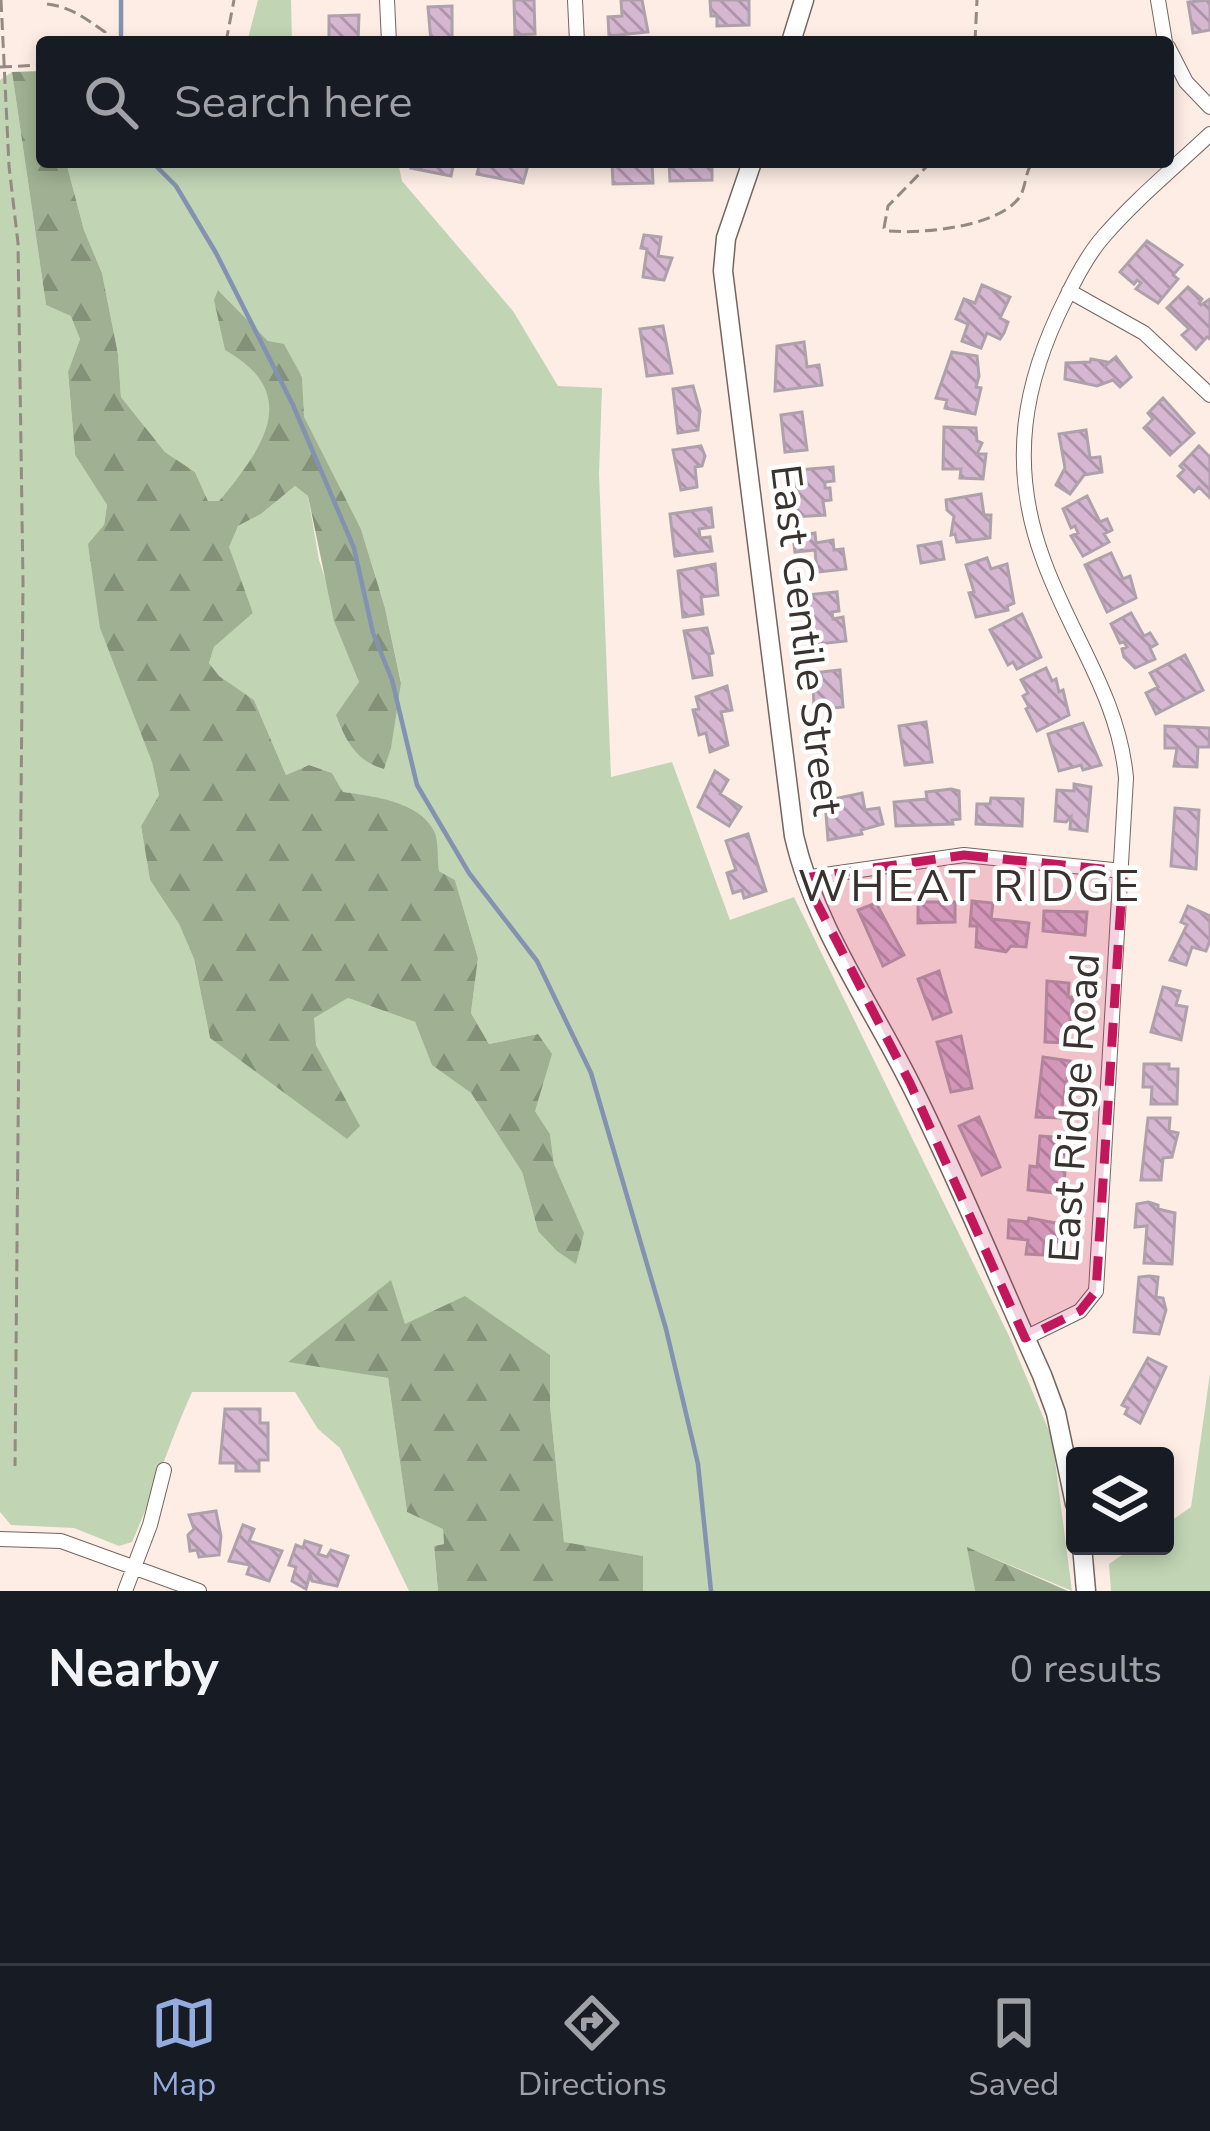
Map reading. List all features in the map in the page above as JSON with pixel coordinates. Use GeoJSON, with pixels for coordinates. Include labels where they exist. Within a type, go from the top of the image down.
{"type":"FeatureCollection","features":[{"type":"Feature","properties":{"kind":"street"},"geometry":{"type":"LineString","coordinates":[[387,0],[389,36]]}},
{"type":"Feature","properties":{"kind":"street"},"geometry":{"type":"LineString","coordinates":[[575,0],[577,36]]}},
{"type":"Feature","properties":{"kind":"street"},"geometry":{"type":"LineString","coordinates":[[793,36],[804,0]]}},
{"type":"Feature","properties":{"kind":"street"},"geometry":{"type":"LineString","coordinates":[[1158,0],[1165,36]]}},
{"type":"Feature","properties":{"kind":"street"},"geometry":{"type":"LineString","coordinates":[[1174,58],[1186,82],[1210,107]]}},
{"type":"Feature","properties":{"kind":"street","name":"East Ridge Road"},"geometry":{"type":"LineString","coordinates":[[1025,1338],[1080,1311],[1096,1291],[1126,778],[1117,722],[1042,556],[1025,475],[1024,437],[1039,352],[1102,237],[1210,134]]}},
{"type":"Feature","properties":{"kind":"street","name":"East Gentile Street"},"geometry":{"type":"LineString","coordinates":[[750,168],[726,238],[723,271],[794,836],[804,878],[827,932],[910,1084],[1025,1338],[1056,1413],[1066,1461]]}},
{"type":"Feature","properties":{"kind":"street"},"geometry":{"type":"LineString","coordinates":[[1070,291],[1144,333],[1210,395]]}},
{"type":"Feature","properties":{"kind":"street"},"geometry":{"type":"LineString","coordinates":[[804,878],[964,855],[1123,871]]}},
{"type":"Feature","properties":{"kind":"street"},"geometry":{"type":"LineString","coordinates":[[125,1591],[150,1526],[164,1470]]}},
{"type":"Feature","properties":{"kind":"street"},"geometry":{"type":"LineString","coordinates":[[0,1539],[61,1541],[199,1591]]}},
{"type":"Feature","properties":{"kind":"street"},"geometry":{"type":"LineString","coordinates":[[1083,1555],[1086,1591]]}},
{"type":"Feature","properties":{"kind":"path"},"geometry":{"type":"LineString","coordinates":[[1,0],[2,67],[18,243],[23,584],[15,1466]]}},
{"type":"Feature","properties":{"kind":"path"},"geometry":{"type":"LineString","coordinates":[[227,36],[233,0]]}},
{"type":"Feature","properties":{"kind":"path"},"geometry":{"type":"LineString","coordinates":[[975,36],[976,0]]}},
{"type":"Feature","properties":{"kind":"path"},"geometry":{"type":"LineString","coordinates":[[47,4],[68,6],[105,36]]}},
{"type":"Feature","properties":{"kind":"path"},"geometry":{"type":"LineString","coordinates":[[2,67],[36,65]]}},
{"type":"Feature","properties":{"kind":"path"},"geometry":{"type":"LineString","coordinates":[[925,168],[888,206],[884,228],[888,231],[945,229],[994,215],[1016,202],[1030,168]]}},
{"type":"Feature","properties":{"kind":"highlighted area"},"geometry":{"type":"Polygon","coordinates":[[[964,855],[1123,871],[1096,1291],[1080,1311],[1025,1338],[910,1083],[804,878],[964,855]]]}},
{"type":"Feature","properties":{"kind":"green space"},"geometry":{"type":"Polygon","coordinates":[[[258,0],[291,0],[292,36],[249,36],[258,0]]]}},
{"type":"Feature","properties":{"kind":"green space"},"geometry":{"type":"Polygon","coordinates":[[[36,71],[36,168],[68,168],[84,230],[102,273],[121,397],[165,452],[195,472],[208,501],[219,501],[261,442],[269,403],[249,367],[225,350],[214,300],[218,290],[268,341],[284,344],[302,377],[304,417],[361,529],[401,683],[384,769],[353,749],[336,715],[359,682],[334,621],[308,496],[295,486],[238,526],[229,547],[253,613],[214,647],[209,663],[219,676],[254,700],[286,775],[309,765],[332,773],[343,792],[406,807],[434,831],[439,871],[455,880],[478,958],[471,1013],[489,1044],[538,1034],[552,1054],[535,1111],[550,1134],[554,1164],[584,1233],[576,1264],[538,1231],[522,1172],[471,1093],[432,1065],[415,1022],[348,998],[314,1018],[316,1045],[360,1126],[347,1139],[210,1038],[194,959],[179,924],[150,880],[141,826],[159,795],[152,762],[100,628],[88,544],[104,525],[107,505],[75,455],[68,372],[80,339],[71,316],[46,305],[12,72],[36,71]]]}},
{"type":"Feature","properties":{"kind":"green space"},"geometry":{"type":"Polygon","coordinates":[[[12,72],[46,305],[73,316],[80,339],[68,373],[75,455],[107,505],[104,525],[159,795],[141,826],[150,880],[179,924],[194,959],[210,1038],[359,1126],[316,1045],[313,1018],[348,998],[415,1022],[432,1064],[471,1093],[522,1172],[538,1231],[583,1233],[554,1164],[550,1134],[535,1111],[538,1034],[489,1044],[471,1013],[478,958],[455,880],[439,871],[375,797],[343,792],[332,773],[309,765],[286,775],[254,700],[218,676],[209,663],[214,647],[253,613],[228,547],[238,526],[295,486],[308,496],[319,560],[359,682],[401,682],[361,529],[303,417],[302,376],[219,291],[243,354],[266,389],[270,408],[263,437],[248,465],[219,501],[208,501],[195,472],[165,452],[121,397],[102,273],[84,230],[68,168],[399,168],[402,181],[513,311],[558,386],[602,388],[599,474],[611,777],[672,762],[730,920],[794,897],[1009,1336],[1052,1438],[1072,1591],[969,1548],[975,1591],[643,1591],[643,1556],[564,1543],[550,1406],[550,1355],[405,1325],[289,1361],[388,1378],[407,1512],[443,1528],[444,1544],[434,1546],[438,1591],[409,1591],[340,1448],[318,1429],[295,1392],[192,1392],[132,1542],[119,1546],[74,1528],[11,1525],[0,1512],[0,80],[12,72]]]}},
{"type":"Feature","properties":{"kind":"green space"},"geometry":{"type":"Polygon","coordinates":[[[391,1280],[405,1324],[465,1296],[550,1355],[550,1406],[564,1542],[643,1556],[643,1591],[438,1591],[434,1546],[444,1544],[443,1529],[407,1512],[388,1378],[288,1362],[391,1280]]]}},
{"type":"Feature","properties":{"kind":"green space"},"geometry":{"type":"Polygon","coordinates":[[[1210,1374],[1210,1591],[1111,1591],[1109,1564],[1122,1555],[1174,1555],[1174,1519],[1191,1507],[1210,1374]]]}},
{"type":"Feature","properties":{"kind":"green space"},"geometry":{"type":"Polygon","coordinates":[[[967,1547],[1068,1591],[975,1591],[967,1547]]]}},
{"type":"Feature","properties":{"kind":"building"},"geometry":{"type":"Polygon","coordinates":[[[514,0],[534,0],[535,34],[515,35],[514,0]]]}},
{"type":"Feature","properties":{"kind":"building"},"geometry":{"type":"Polygon","coordinates":[[[621,0],[642,0],[648,32],[609,36],[608,17],[622,16],[621,0]]]}},
{"type":"Feature","properties":{"kind":"building"},"geometry":{"type":"Polygon","coordinates":[[[710,0],[749,0],[749,25],[717,26],[710,0]]]}},
{"type":"Feature","properties":{"kind":"building"},"geometry":{"type":"Polygon","coordinates":[[[1210,0],[1210,30],[1193,33],[1188,2],[1210,0]]]}},
{"type":"Feature","properties":{"kind":"building"},"geometry":{"type":"Polygon","coordinates":[[[452,6],[452,36],[430,36],[428,7],[452,6]]]}},
{"type":"Feature","properties":{"kind":"building"},"geometry":{"type":"Polygon","coordinates":[[[359,15],[358,36],[329,36],[329,16],[359,15]]]}},
{"type":"Feature","properties":{"kind":"building"},"geometry":{"type":"Polygon","coordinates":[[[411,168],[453,168],[451,176],[411,168]]]}},
{"type":"Feature","properties":{"kind":"building"},"geometry":{"type":"Polygon","coordinates":[[[478,168],[527,168],[523,183],[477,174],[478,168]]]}},
{"type":"Feature","properties":{"kind":"building"},"geometry":{"type":"Polygon","coordinates":[[[612,168],[652,168],[653,183],[613,184],[612,168]]]}},
{"type":"Feature","properties":{"kind":"building"},"geometry":{"type":"Polygon","coordinates":[[[669,168],[712,168],[712,180],[670,181],[669,168]]]}},
{"type":"Feature","properties":{"kind":"building"},"geometry":{"type":"Polygon","coordinates":[[[644,235],[661,237],[658,256],[672,258],[664,280],[643,277],[644,235]]]}},
{"type":"Feature","properties":{"kind":"building"},"geometry":{"type":"Polygon","coordinates":[[[1147,241],[1182,265],[1173,275],[1178,279],[1158,303],[1136,289],[1141,283],[1134,284],[1120,272],[1147,241]]]}},
{"type":"Feature","properties":{"kind":"building"},"geometry":{"type":"Polygon","coordinates":[[[982,285],[1010,297],[1000,318],[1008,322],[1004,333],[1000,339],[987,333],[981,348],[962,341],[968,324],[956,319],[964,299],[975,303],[982,285]]]}},
{"type":"Feature","properties":{"kind":"building"},"geometry":{"type":"Polygon","coordinates":[[[1188,287],[1202,299],[1201,305],[1210,299],[1210,339],[1196,349],[1182,335],[1189,329],[1167,308],[1188,287]]]}},
{"type":"Feature","properties":{"kind":"building"},"geometry":{"type":"Polygon","coordinates":[[[663,326],[672,373],[647,376],[640,329],[663,326]]]}},
{"type":"Feature","properties":{"kind":"building"},"geometry":{"type":"Polygon","coordinates":[[[804,342],[807,367],[819,365],[822,385],[775,391],[777,346],[804,342]]]}},
{"type":"Feature","properties":{"kind":"building"},"geometry":{"type":"Polygon","coordinates":[[[952,352],[977,356],[976,387],[981,388],[975,414],[945,408],[947,400],[936,398],[952,352]]]}},
{"type":"Feature","properties":{"kind":"building"},"geometry":{"type":"Polygon","coordinates":[[[1116,357],[1131,377],[1120,387],[1113,380],[1097,386],[1065,379],[1066,363],[1091,359],[1106,365],[1116,357]]]}},
{"type":"Feature","properties":{"kind":"building"},"geometry":{"type":"Polygon","coordinates":[[[693,386],[700,411],[698,430],[678,433],[673,389],[693,386]]]}},
{"type":"Feature","properties":{"kind":"building"},"geometry":{"type":"Polygon","coordinates":[[[1163,398],[1194,433],[1170,455],[1144,428],[1153,419],[1148,413],[1163,398]]]}},
{"type":"Feature","properties":{"kind":"building"},"geometry":{"type":"Polygon","coordinates":[[[802,412],[807,450],[785,452],[781,415],[802,412]]]}},
{"type":"Feature","properties":{"kind":"building"},"geometry":{"type":"Polygon","coordinates":[[[944,427],[976,428],[977,441],[982,443],[977,454],[986,454],[983,479],[960,478],[961,469],[943,469],[944,427]]]}},
{"type":"Feature","properties":{"kind":"building"},"geometry":{"type":"Polygon","coordinates":[[[1086,430],[1090,458],[1100,457],[1102,472],[1084,475],[1070,494],[1056,485],[1065,468],[1059,434],[1086,430]]]}},
{"type":"Feature","properties":{"kind":"building"},"geometry":{"type":"Polygon","coordinates":[[[701,446],[705,456],[702,466],[695,467],[697,487],[681,490],[673,450],[701,446]]]}},
{"type":"Feature","properties":{"kind":"building"},"geometry":{"type":"Polygon","coordinates":[[[1199,446],[1210,457],[1210,498],[1199,487],[1194,492],[1178,476],[1184,470],[1180,466],[1199,446]]]}},
{"type":"Feature","properties":{"kind":"building"},"geometry":{"type":"Polygon","coordinates":[[[833,467],[834,481],[825,482],[831,500],[823,501],[825,515],[794,517],[792,498],[800,497],[796,494],[798,470],[833,467]]]}},
{"type":"Feature","properties":{"kind":"building"},"geometry":{"type":"Polygon","coordinates":[[[981,494],[984,515],[991,515],[990,538],[957,542],[955,534],[951,535],[954,516],[946,500],[981,494]]]}},
{"type":"Feature","properties":{"kind":"building"},"geometry":{"type":"Polygon","coordinates":[[[1087,496],[1100,522],[1107,519],[1112,530],[1104,534],[1109,542],[1083,556],[1071,536],[1078,533],[1063,509],[1087,496]]]}},
{"type":"Feature","properties":{"kind":"building"},"geometry":{"type":"Polygon","coordinates":[[[711,508],[713,527],[699,529],[700,538],[710,537],[712,551],[675,556],[670,514],[711,508]]]}},
{"type":"Feature","properties":{"kind":"building"},"geometry":{"type":"Polygon","coordinates":[[[815,533],[816,543],[833,540],[834,550],[843,549],[846,569],[817,572],[815,550],[795,552],[793,536],[815,533]]]}},
{"type":"Feature","properties":{"kind":"building"},"geometry":{"type":"Polygon","coordinates":[[[941,542],[944,559],[921,563],[918,546],[941,542]]]}},
{"type":"Feature","properties":{"kind":"building"},"geometry":{"type":"Polygon","coordinates":[[[1111,553],[1123,579],[1130,576],[1136,598],[1107,612],[1085,565],[1111,553]]]}},
{"type":"Feature","properties":{"kind":"building"},"geometry":{"type":"Polygon","coordinates":[[[987,558],[991,569],[1007,564],[1014,603],[1008,610],[976,617],[966,565],[987,558]]]}},
{"type":"Feature","properties":{"kind":"building"},"geometry":{"type":"Polygon","coordinates":[[[715,564],[718,595],[701,597],[703,614],[683,617],[678,571],[715,564]]]}},
{"type":"Feature","properties":{"kind":"building"},"geometry":{"type":"Polygon","coordinates":[[[837,592],[839,611],[832,612],[833,619],[843,617],[846,641],[808,645],[806,595],[837,592]]]}},
{"type":"Feature","properties":{"kind":"building"},"geometry":{"type":"Polygon","coordinates":[[[1131,613],[1144,636],[1150,633],[1157,644],[1150,648],[1155,659],[1135,668],[1124,657],[1122,649],[1127,647],[1111,624],[1131,613]]]}},
{"type":"Feature","properties":{"kind":"building"},"geometry":{"type":"Polygon","coordinates":[[[1022,614],[1041,657],[1017,669],[1013,662],[1008,665],[990,630],[1022,614]]]}},
{"type":"Feature","properties":{"kind":"building"},"geometry":{"type":"Polygon","coordinates":[[[707,628],[712,675],[693,678],[684,631],[707,628]]]}},
{"type":"Feature","properties":{"kind":"building"},"geometry":{"type":"Polygon","coordinates":[[[1185,655],[1203,690],[1156,714],[1146,693],[1158,687],[1150,673],[1185,655]]]}},
{"type":"Feature","properties":{"kind":"building"},"geometry":{"type":"Polygon","coordinates":[[[1046,668],[1059,692],[1063,690],[1069,715],[1037,731],[1026,709],[1023,696],[1028,693],[1021,680],[1046,668]]]}},
{"type":"Feature","properties":{"kind":"building"},"geometry":{"type":"Polygon","coordinates":[[[840,670],[843,707],[814,710],[813,682],[822,680],[821,672],[840,670]]]}},
{"type":"Feature","properties":{"kind":"building"},"geometry":{"type":"Polygon","coordinates":[[[727,686],[732,710],[721,712],[728,745],[710,752],[706,733],[699,735],[693,710],[699,709],[696,697],[727,686]]]}},
{"type":"Feature","properties":{"kind":"building"},"geometry":{"type":"Polygon","coordinates":[[[926,722],[932,762],[905,765],[899,726],[926,722]]]}},
{"type":"Feature","properties":{"kind":"building"},"geometry":{"type":"Polygon","coordinates":[[[1083,723],[1101,765],[1059,771],[1048,734],[1083,723]]]}},
{"type":"Feature","properties":{"kind":"building"},"geometry":{"type":"Polygon","coordinates":[[[1165,726],[1210,728],[1209,747],[1198,747],[1197,767],[1174,766],[1177,748],[1165,748],[1165,726]]]}},
{"type":"Feature","properties":{"kind":"building"},"geometry":{"type":"Polygon","coordinates":[[[715,771],[728,780],[720,794],[741,807],[729,826],[698,807],[715,771]]]}},
{"type":"Feature","properties":{"kind":"building"},"geometry":{"type":"Polygon","coordinates":[[[1074,784],[1091,787],[1087,831],[1070,829],[1071,817],[1066,822],[1055,821],[1057,790],[1074,791],[1074,784]]]}},
{"type":"Feature","properties":{"kind":"building"},"geometry":{"type":"Polygon","coordinates":[[[959,791],[960,819],[952,820],[953,824],[896,826],[894,802],[927,799],[926,792],[959,791]]]}},
{"type":"Feature","properties":{"kind":"building"},"geometry":{"type":"Polygon","coordinates":[[[862,793],[865,810],[879,808],[883,824],[861,830],[862,834],[828,840],[825,801],[862,793]]]}},
{"type":"Feature","properties":{"kind":"building"},"geometry":{"type":"Polygon","coordinates":[[[991,798],[1023,799],[1022,826],[976,824],[977,804],[990,804],[991,798]]]}},
{"type":"Feature","properties":{"kind":"building"},"geometry":{"type":"Polygon","coordinates":[[[1175,808],[1199,810],[1196,869],[1171,866],[1175,808]]]}},
{"type":"Feature","properties":{"kind":"building"},"geometry":{"type":"Polygon","coordinates":[[[748,834],[766,891],[744,898],[742,890],[733,893],[727,873],[736,870],[726,841],[748,834]]]}},
{"type":"Feature","properties":{"kind":"building"},"geometry":{"type":"Polygon","coordinates":[[[972,901],[993,903],[991,919],[1029,923],[1026,947],[1011,946],[1006,952],[976,947],[977,926],[970,926],[972,901]]]}},
{"type":"Feature","properties":{"kind":"building"},"geometry":{"type":"Polygon","coordinates":[[[918,902],[955,902],[955,922],[918,923],[918,902]]]}},
{"type":"Feature","properties":{"kind":"building"},"geometry":{"type":"Polygon","coordinates":[[[876,903],[904,955],[883,966],[858,910],[876,903]]]}},
{"type":"Feature","properties":{"kind":"building"},"geometry":{"type":"Polygon","coordinates":[[[1188,906],[1210,916],[1210,940],[1206,951],[1192,947],[1186,965],[1170,960],[1187,925],[1181,922],[1188,906]]]}},
{"type":"Feature","properties":{"kind":"building"},"geometry":{"type":"Polygon","coordinates":[[[1044,911],[1087,912],[1085,935],[1043,931],[1044,911]]]}},
{"type":"Feature","properties":{"kind":"building"},"geometry":{"type":"Polygon","coordinates":[[[939,971],[951,1012],[933,1019],[918,979],[939,971]]]}},
{"type":"Feature","properties":{"kind":"building"},"geometry":{"type":"Polygon","coordinates":[[[1047,981],[1069,983],[1068,997],[1073,997],[1067,1043],[1045,1042],[1047,981]]]}},
{"type":"Feature","properties":{"kind":"building"},"geometry":{"type":"Polygon","coordinates":[[[1163,987],[1180,991],[1176,1005],[1187,1007],[1181,1040],[1151,1032],[1163,987]]]}},
{"type":"Feature","properties":{"kind":"building"},"geometry":{"type":"Polygon","coordinates":[[[961,1036],[972,1088],[951,1092],[937,1042],[961,1036]]]}},
{"type":"Feature","properties":{"kind":"building"},"geometry":{"type":"Polygon","coordinates":[[[1043,1057],[1070,1061],[1060,1118],[1036,1117],[1043,1057]]]}},
{"type":"Feature","properties":{"kind":"building"},"geometry":{"type":"Polygon","coordinates":[[[1144,1064],[1169,1064],[1169,1069],[1178,1069],[1177,1104],[1151,1104],[1152,1087],[1143,1087],[1144,1064]]]}},
{"type":"Feature","properties":{"kind":"building"},"geometry":{"type":"Polygon","coordinates":[[[979,1117],[1000,1167],[982,1175],[959,1126],[979,1117]]]}},
{"type":"Feature","properties":{"kind":"building"},"geometry":{"type":"Polygon","coordinates":[[[1148,1118],[1170,1118],[1169,1131],[1178,1133],[1172,1157],[1163,1158],[1161,1180],[1141,1180],[1148,1118]]]}},
{"type":"Feature","properties":{"kind":"building"},"geometry":{"type":"Polygon","coordinates":[[[1040,1136],[1068,1138],[1063,1194],[1028,1190],[1030,1166],[1037,1167],[1040,1136]]]}},
{"type":"Feature","properties":{"kind":"building"},"geometry":{"type":"Polygon","coordinates":[[[1148,1202],[1175,1213],[1172,1264],[1144,1263],[1147,1226],[1135,1227],[1137,1204],[1148,1202]]]}},
{"type":"Feature","properties":{"kind":"building"},"geometry":{"type":"Polygon","coordinates":[[[1029,1218],[1061,1224],[1059,1242],[1044,1241],[1043,1255],[1026,1254],[1028,1240],[1008,1238],[1009,1220],[1028,1222],[1029,1218]]]}},
{"type":"Feature","properties":{"kind":"building"},"geometry":{"type":"Polygon","coordinates":[[[1139,1277],[1158,1277],[1156,1297],[1163,1298],[1166,1310],[1159,1334],[1134,1332],[1139,1277]]]}},
{"type":"Feature","properties":{"kind":"building"},"geometry":{"type":"Polygon","coordinates":[[[1148,1358],[1166,1367],[1140,1423],[1125,1414],[1128,1408],[1122,1405],[1148,1358]]]}},
{"type":"Feature","properties":{"kind":"building"},"geometry":{"type":"Polygon","coordinates":[[[225,1409],[260,1409],[260,1423],[268,1423],[268,1460],[259,1460],[259,1471],[236,1471],[236,1463],[220,1463],[225,1409]]]}},
{"type":"Feature","properties":{"kind":"building"},"geometry":{"type":"Polygon","coordinates":[[[216,1511],[219,1555],[199,1557],[197,1550],[190,1551],[188,1535],[194,1529],[189,1515],[216,1511]]]}},
{"type":"Feature","properties":{"kind":"building"},"geometry":{"type":"Polygon","coordinates":[[[243,1525],[254,1529],[249,1541],[282,1551],[269,1581],[247,1574],[250,1565],[229,1561],[243,1525]]]}},
{"type":"Feature","properties":{"kind":"building"},"geometry":{"type":"Polygon","coordinates":[[[305,1541],[321,1546],[318,1554],[327,1557],[331,1550],[348,1556],[337,1586],[312,1581],[310,1574],[306,1589],[292,1581],[296,1567],[289,1565],[296,1545],[303,1548],[305,1541]]]}},
{"type":"Feature","properties":{"kind":"waterway"},"geometry":{"type":"LineString","coordinates":[[121,0],[121,35]]}},
{"type":"Feature","properties":{"kind":"waterway"},"geometry":{"type":"LineString","coordinates":[[158,168],[176,186],[216,253],[293,405],[354,548],[417,785],[469,873],[537,961],[591,1073],[666,1329],[698,1464],[711,1591]]}},
{"type":"Feature","properties":{"kind":"district","name":"WHEAT RIDGE"},"geometry":{"type":"Point","coordinates":[970,886]}}]}
